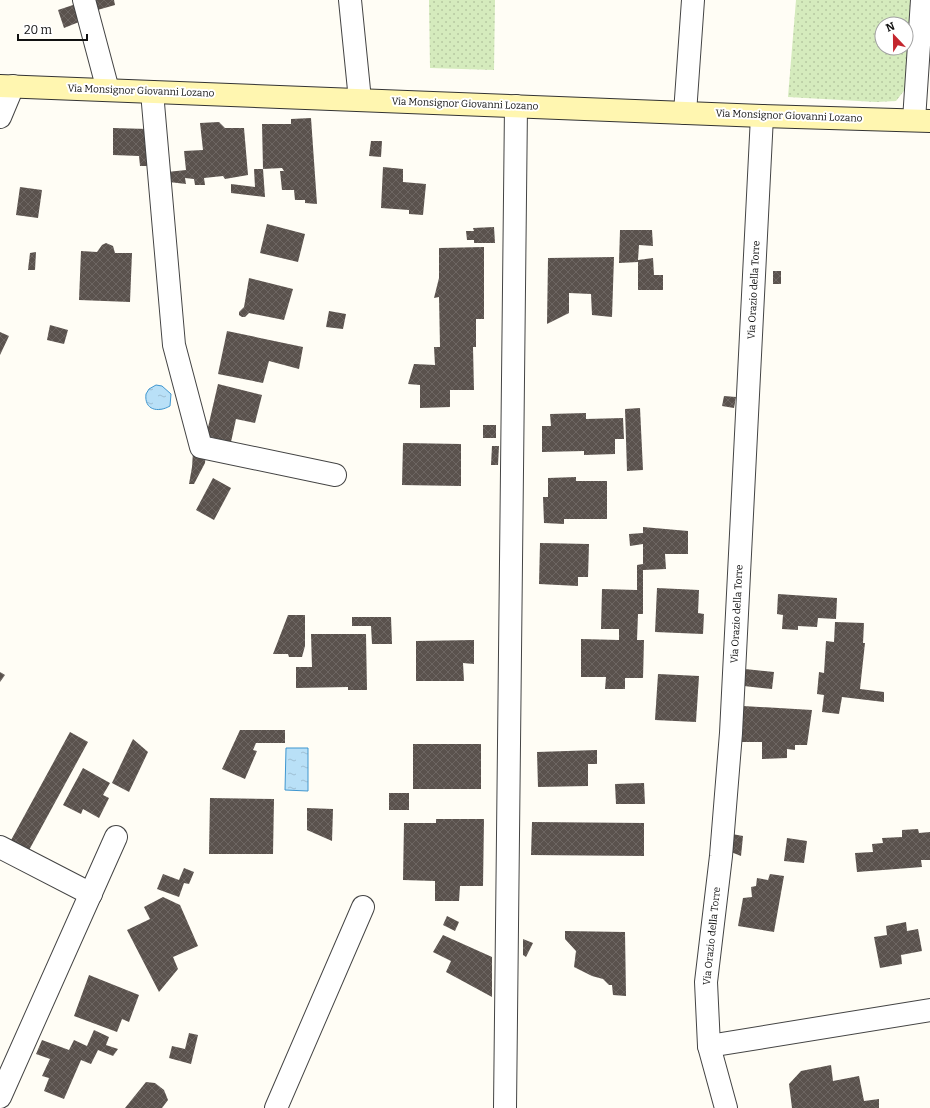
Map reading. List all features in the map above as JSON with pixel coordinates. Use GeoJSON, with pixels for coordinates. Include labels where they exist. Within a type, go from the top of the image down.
{"type":"FeatureCollection","features":[{"type":"Feature","properties":{"kind":"main road","name":"Via Monsignor Giovanni Lozano"},"geometry":{"type":"LineString","coordinates":[[7,86],[762,116],[922,120]]}},
{"type":"Feature","properties":{"kind":"street"},"geometry":{"type":"LineString","coordinates":[[84,0],[108,90]]}},
{"type":"Feature","properties":{"kind":"street"},"geometry":{"type":"LineString","coordinates":[[350,0],[360,100]]}},
{"type":"Feature","properties":{"kind":"street"},"geometry":{"type":"LineString","coordinates":[[685,113],[693,0]]}},
{"type":"Feature","properties":{"kind":"street"},"geometry":{"type":"LineString","coordinates":[[922,0],[922,120]]}},
{"type":"Feature","properties":{"kind":"street"},"geometry":{"type":"LineString","coordinates":[[0,117],[7,86]]}},
{"type":"Feature","properties":{"kind":"street"},"geometry":{"type":"LineString","coordinates":[[152,92],[174,345],[201,447],[335,475]]}},
{"type":"Feature","properties":{"kind":"street"},"geometry":{"type":"LineString","coordinates":[[505,1108],[516,106]]}},
{"type":"Feature","properties":{"kind":"street","name":"Via Orazio della Torre"},"geometry":{"type":"LineString","coordinates":[[726,1108],[710,1046],[706,982],[721,856],[731,733],[762,116]]}},
{"type":"Feature","properties":{"kind":"street"},"geometry":{"type":"LineString","coordinates":[[0,1097],[116,837]]}},
{"type":"Feature","properties":{"kind":"street"},"geometry":{"type":"LineString","coordinates":[[0,847],[91,894]]}},
{"type":"Feature","properties":{"kind":"street"},"geometry":{"type":"LineString","coordinates":[[276,1108],[363,907]]}},
{"type":"Feature","properties":{"kind":"street"},"geometry":{"type":"LineString","coordinates":[[710,1046],[930,1010]]}},
{"type":"Feature","properties":{"kind":"green space"},"geometry":{"type":"Polygon","coordinates":[[[429,0],[495,0],[494,70],[430,68],[429,0]]]}},
{"type":"Feature","properties":{"kind":"green space"},"geometry":{"type":"Polygon","coordinates":[[[796,0],[914,0],[913,16],[874,16],[874,56],[909,56],[907,87],[896,101],[876,102],[788,97],[796,0]]]}},
{"type":"Feature","properties":{"kind":"water"},"geometry":{"type":"Polygon","coordinates":[[[156,385],[162,386],[171,394],[170,406],[161,409],[153,409],[147,404],[146,394],[149,389],[156,385]]]}},
{"type":"Feature","properties":{"kind":"water"},"geometry":{"type":"Polygon","coordinates":[[[286,748],[308,748],[308,791],[285,790],[286,748]]]}},
{"type":"Feature","properties":{"kind":"building"},"geometry":{"type":"Polygon","coordinates":[[[92,0],[114,0],[115,5],[94,11],[92,0]]]}},
{"type":"Feature","properties":{"kind":"building"},"geometry":{"type":"Polygon","coordinates":[[[79,3],[84,20],[64,28],[58,10],[79,3]]]}},
{"type":"Feature","properties":{"kind":"building"},"geometry":{"type":"Polygon","coordinates":[[[311,118],[317,204],[305,203],[305,200],[295,200],[294,190],[282,190],[280,171],[284,171],[282,168],[263,169],[262,124],[291,124],[291,119],[311,118]]]}},
{"type":"Feature","properties":{"kind":"building"},"geometry":{"type":"Polygon","coordinates":[[[219,122],[225,128],[244,128],[248,175],[225,179],[223,176],[204,178],[205,185],[195,185],[194,179],[185,178],[186,184],[169,182],[167,172],[186,170],[184,151],[203,150],[200,123],[219,122]]]}},
{"type":"Feature","properties":{"kind":"building"},"geometry":{"type":"Polygon","coordinates":[[[113,128],[148,129],[152,166],[140,166],[139,156],[113,155],[113,128]]]}},
{"type":"Feature","properties":{"kind":"building"},"geometry":{"type":"Polygon","coordinates":[[[371,141],[382,141],[381,157],[369,156],[371,141]]]}},
{"type":"Feature","properties":{"kind":"building"},"geometry":{"type":"Polygon","coordinates":[[[383,167],[403,169],[403,182],[426,184],[423,215],[409,214],[409,210],[381,208],[383,167]]]}},
{"type":"Feature","properties":{"kind":"building"},"geometry":{"type":"Polygon","coordinates":[[[254,169],[263,169],[265,197],[231,193],[231,184],[255,187],[254,169]]]}},
{"type":"Feature","properties":{"kind":"building"},"geometry":{"type":"Polygon","coordinates":[[[20,187],[42,190],[38,218],[16,215],[20,187]]]}},
{"type":"Feature","properties":{"kind":"building"},"geometry":{"type":"Polygon","coordinates":[[[267,224],[305,234],[298,262],[260,253],[267,224]]]}},
{"type":"Feature","properties":{"kind":"building"},"geometry":{"type":"Polygon","coordinates":[[[494,227],[495,243],[474,243],[474,240],[467,240],[466,231],[474,231],[473,228],[494,227]]]}},
{"type":"Feature","properties":{"kind":"building"},"geometry":{"type":"Polygon","coordinates":[[[620,230],[652,230],[653,246],[639,245],[638,260],[653,258],[654,275],[663,275],[663,290],[638,290],[638,262],[619,263],[620,230]]]}},
{"type":"Feature","properties":{"kind":"building"},"geometry":{"type":"Polygon","coordinates":[[[106,243],[113,246],[115,253],[132,253],[130,302],[79,300],[81,251],[97,252],[102,245],[106,243]]]}},
{"type":"Feature","properties":{"kind":"building"},"geometry":{"type":"Polygon","coordinates":[[[484,247],[484,319],[476,319],[476,347],[473,347],[474,390],[450,390],[450,407],[420,408],[420,385],[408,384],[414,364],[435,365],[434,347],[440,347],[439,297],[434,298],[439,278],[439,248],[484,247]]]}},
{"type":"Feature","properties":{"kind":"building"},"geometry":{"type":"Polygon","coordinates":[[[36,252],[35,270],[28,270],[30,253],[36,252]]]}},
{"type":"Feature","properties":{"kind":"building"},"geometry":{"type":"Polygon","coordinates":[[[614,257],[612,317],[592,315],[591,294],[569,293],[569,313],[547,324],[548,258],[614,257]]]}},
{"type":"Feature","properties":{"kind":"building"},"geometry":{"type":"Polygon","coordinates":[[[773,271],[781,271],[781,284],[773,284],[773,271]]]}},
{"type":"Feature","properties":{"kind":"building"},"geometry":{"type":"Polygon","coordinates":[[[249,278],[293,289],[284,320],[249,313],[245,317],[239,315],[239,312],[244,307],[249,278]]]}},
{"type":"Feature","properties":{"kind":"building"},"geometry":{"type":"Polygon","coordinates":[[[329,311],[346,314],[343,329],[326,327],[329,311]]]}},
{"type":"Feature","properties":{"kind":"building"},"geometry":{"type":"Polygon","coordinates":[[[50,325],[68,330],[64,344],[47,340],[50,325]]]}},
{"type":"Feature","properties":{"kind":"building"},"geometry":{"type":"Polygon","coordinates":[[[227,331],[303,347],[299,369],[269,361],[263,383],[218,374],[227,331]]]}},
{"type":"Feature","properties":{"kind":"building"},"geometry":{"type":"Polygon","coordinates":[[[0,332],[9,336],[0,355],[0,332]]]}},
{"type":"Feature","properties":{"kind":"building"},"geometry":{"type":"Polygon","coordinates":[[[218,384],[262,395],[255,423],[236,419],[231,442],[206,436],[218,384]]]}},
{"type":"Feature","properties":{"kind":"building"},"geometry":{"type":"Polygon","coordinates":[[[724,396],[736,397],[734,408],[722,406],[724,396]]]}},
{"type":"Feature","properties":{"kind":"building"},"geometry":{"type":"Polygon","coordinates":[[[640,408],[643,470],[627,471],[625,409],[640,408]]]}},
{"type":"Feature","properties":{"kind":"building"},"geometry":{"type":"Polygon","coordinates":[[[586,413],[586,419],[623,418],[624,439],[615,439],[615,454],[584,455],[584,451],[542,452],[542,426],[551,426],[550,414],[586,413]]]}},
{"type":"Feature","properties":{"kind":"building"},"geometry":{"type":"Polygon","coordinates":[[[483,425],[496,425],[496,438],[483,438],[483,425]]]}},
{"type":"Feature","properties":{"kind":"building"},"geometry":{"type":"Polygon","coordinates":[[[403,443],[461,444],[461,486],[402,485],[403,443]]]}},
{"type":"Feature","properties":{"kind":"building"},"geometry":{"type":"Polygon","coordinates":[[[492,446],[499,446],[498,465],[491,465],[492,446]]]}},
{"type":"Feature","properties":{"kind":"building"},"geometry":{"type":"Polygon","coordinates":[[[193,452],[206,452],[205,463],[194,484],[189,484],[192,467],[193,452]]]}},
{"type":"Feature","properties":{"kind":"building"},"geometry":{"type":"Polygon","coordinates":[[[576,477],[576,481],[607,481],[607,519],[564,519],[564,524],[544,523],[543,497],[548,497],[548,478],[576,477]]]}},
{"type":"Feature","properties":{"kind":"building"},"geometry":{"type":"Polygon","coordinates":[[[213,478],[231,488],[214,520],[196,510],[213,478]]]}},
{"type":"Feature","properties":{"kind":"building"},"geometry":{"type":"Polygon","coordinates":[[[643,527],[688,531],[688,554],[665,554],[666,569],[643,570],[643,614],[638,614],[637,640],[644,640],[643,678],[625,678],[625,689],[605,689],[606,677],[581,677],[581,639],[619,640],[619,629],[601,629],[602,589],[637,590],[637,565],[643,564],[643,544],[630,546],[629,534],[643,533],[643,527]]]}},
{"type":"Feature","properties":{"kind":"building"},"geometry":{"type":"Polygon","coordinates":[[[540,543],[589,544],[588,577],[578,577],[578,586],[539,584],[540,543]]]}},
{"type":"Feature","properties":{"kind":"building"},"geometry":{"type":"Polygon","coordinates":[[[657,588],[699,590],[698,613],[704,614],[703,634],[655,632],[657,588]]]}},
{"type":"Feature","properties":{"kind":"building"},"geometry":{"type":"Polygon","coordinates":[[[778,594],[837,598],[836,619],[818,618],[817,627],[798,626],[798,630],[782,629],[783,615],[777,614],[778,594]]]}},
{"type":"Feature","properties":{"kind":"building"},"geometry":{"type":"Polygon","coordinates":[[[288,615],[305,615],[305,646],[302,657],[289,657],[288,654],[273,654],[288,615]]]}},
{"type":"Feature","properties":{"kind":"building"},"geometry":{"type":"Polygon","coordinates":[[[352,617],[391,617],[392,644],[372,644],[371,626],[352,626],[352,617]]]}},
{"type":"Feature","properties":{"kind":"building"},"geometry":{"type":"Polygon","coordinates":[[[835,622],[864,623],[863,643],[865,643],[860,689],[884,692],[884,702],[842,697],[839,714],[822,712],[824,695],[817,694],[819,672],[824,673],[826,641],[834,642],[835,622]]]}},
{"type":"Feature","properties":{"kind":"building"},"geometry":{"type":"Polygon","coordinates":[[[311,634],[366,634],[367,690],[348,690],[348,687],[296,688],[296,667],[312,667],[311,634]]]}},
{"type":"Feature","properties":{"kind":"building"},"geometry":{"type":"Polygon","coordinates":[[[474,640],[474,664],[463,663],[464,681],[416,681],[416,641],[474,640]]]}},
{"type":"Feature","properties":{"kind":"building"},"geometry":{"type":"Polygon","coordinates":[[[745,669],[774,672],[772,689],[744,686],[745,669]]]}},
{"type":"Feature","properties":{"kind":"building"},"geometry":{"type":"Polygon","coordinates":[[[0,672],[5,675],[0,682],[0,672]]]}},
{"type":"Feature","properties":{"kind":"building"},"geometry":{"type":"Polygon","coordinates":[[[658,674],[699,676],[696,722],[655,720],[658,674]]]}},
{"type":"Feature","properties":{"kind":"building"},"geometry":{"type":"Polygon","coordinates":[[[743,706],[812,710],[807,745],[795,745],[795,750],[787,749],[787,758],[762,759],[762,742],[742,742],[743,706]]]}},
{"type":"Feature","properties":{"kind":"building"},"geometry":{"type":"Polygon","coordinates":[[[240,730],[285,730],[285,743],[256,743],[253,750],[257,751],[245,779],[222,769],[240,730]]]}},
{"type":"Feature","properties":{"kind":"building"},"geometry":{"type":"Polygon","coordinates":[[[70,732],[88,742],[28,852],[10,842],[70,732]]]}},
{"type":"Feature","properties":{"kind":"building"},"geometry":{"type":"Polygon","coordinates":[[[133,739],[148,752],[129,792],[112,783],[133,739]]]}},
{"type":"Feature","properties":{"kind":"building"},"geometry":{"type":"Polygon","coordinates":[[[413,744],[481,744],[481,789],[413,789],[413,744]]]}},
{"type":"Feature","properties":{"kind":"building"},"geometry":{"type":"Polygon","coordinates":[[[597,750],[597,764],[588,764],[588,786],[538,787],[537,752],[597,750]]]}},
{"type":"Feature","properties":{"kind":"building"},"geometry":{"type":"Polygon","coordinates":[[[83,768],[110,783],[103,795],[109,798],[99,818],[83,809],[81,814],[63,805],[83,768]]]}},
{"type":"Feature","properties":{"kind":"building"},"geometry":{"type":"Polygon","coordinates":[[[644,783],[645,804],[616,804],[615,784],[644,783]]]}},
{"type":"Feature","properties":{"kind":"building"},"geometry":{"type":"Polygon","coordinates":[[[389,793],[409,793],[409,810],[389,810],[389,793]]]}},
{"type":"Feature","properties":{"kind":"building"},"geometry":{"type":"Polygon","coordinates":[[[210,798],[274,799],[273,854],[209,854],[210,798]]]}},
{"type":"Feature","properties":{"kind":"building"},"geometry":{"type":"Polygon","coordinates":[[[307,808],[333,809],[332,841],[307,830],[307,808]]]}},
{"type":"Feature","properties":{"kind":"building"},"geometry":{"type":"Polygon","coordinates":[[[436,819],[484,819],[483,886],[460,886],[459,901],[435,901],[435,881],[403,880],[404,823],[436,823],[436,819]]]}},
{"type":"Feature","properties":{"kind":"building"},"geometry":{"type":"Polygon","coordinates":[[[532,822],[644,823],[644,856],[531,855],[532,822]]]}},
{"type":"Feature","properties":{"kind":"building"},"geometry":{"type":"Polygon","coordinates":[[[918,829],[919,833],[930,832],[930,860],[921,860],[922,867],[857,872],[855,853],[873,852],[872,844],[883,843],[882,838],[902,837],[902,830],[918,829]]]}},
{"type":"Feature","properties":{"kind":"building"},"geometry":{"type":"Polygon","coordinates":[[[732,834],[743,836],[741,856],[731,852],[732,834]]]}},
{"type":"Feature","properties":{"kind":"building"},"geometry":{"type":"Polygon","coordinates":[[[787,838],[807,841],[804,863],[784,861],[787,838]]]}},
{"type":"Feature","properties":{"kind":"building"},"geometry":{"type":"Polygon","coordinates":[[[184,868],[194,872],[189,884],[184,883],[179,897],[157,889],[163,874],[179,880],[184,868]]]}},
{"type":"Feature","properties":{"kind":"building"},"geometry":{"type":"Polygon","coordinates":[[[770,874],[784,876],[774,932],[738,926],[743,898],[752,897],[751,887],[756,886],[757,878],[768,880],[770,874]]]}},
{"type":"Feature","properties":{"kind":"building"},"geometry":{"type":"Polygon","coordinates":[[[163,897],[180,905],[198,946],[173,957],[178,969],[159,992],[127,930],[150,919],[144,907],[163,897]]]}},
{"type":"Feature","properties":{"kind":"building"},"geometry":{"type":"Polygon","coordinates":[[[447,916],[459,922],[455,931],[443,925],[447,916]]]}},
{"type":"Feature","properties":{"kind":"building"},"geometry":{"type":"Polygon","coordinates":[[[906,922],[907,931],[918,929],[922,951],[901,955],[902,964],[880,968],[874,937],[887,935],[886,926],[906,922]]]}},
{"type":"Feature","properties":{"kind":"building"},"geometry":{"type":"Polygon","coordinates":[[[565,931],[625,932],[626,996],[613,995],[612,985],[609,985],[603,979],[592,976],[574,967],[576,951],[565,939],[565,931]]]}},
{"type":"Feature","properties":{"kind":"building"},"geometry":{"type":"Polygon","coordinates":[[[443,935],[492,957],[492,997],[446,972],[451,961],[433,952],[443,935]]]}},
{"type":"Feature","properties":{"kind":"building"},"geometry":{"type":"Polygon","coordinates":[[[523,939],[533,943],[526,957],[523,955],[523,939]]]}},
{"type":"Feature","properties":{"kind":"building"},"geometry":{"type":"Polygon","coordinates":[[[89,975],[139,995],[129,1022],[122,1019],[117,1032],[74,1016],[89,975]]]}},
{"type":"Feature","properties":{"kind":"building"},"geometry":{"type":"Polygon","coordinates":[[[94,1030],[109,1037],[106,1045],[118,1049],[113,1056],[98,1050],[91,1064],[81,1060],[64,1099],[44,1091],[49,1078],[42,1076],[50,1059],[36,1054],[42,1040],[69,1050],[74,1040],[87,1046],[94,1030]]]}},
{"type":"Feature","properties":{"kind":"building"},"geometry":{"type":"Polygon","coordinates":[[[189,1033],[198,1035],[191,1064],[169,1058],[172,1046],[185,1049],[189,1033]]]}},
{"type":"Feature","properties":{"kind":"building"},"geometry":{"type":"Polygon","coordinates":[[[831,1065],[833,1081],[859,1076],[864,1101],[879,1099],[879,1108],[792,1108],[789,1084],[801,1071],[831,1065]]]}},
{"type":"Feature","properties":{"kind":"building"},"geometry":{"type":"Polygon","coordinates":[[[146,1082],[155,1083],[164,1090],[168,1100],[162,1108],[125,1108],[146,1082]]]}}]}
